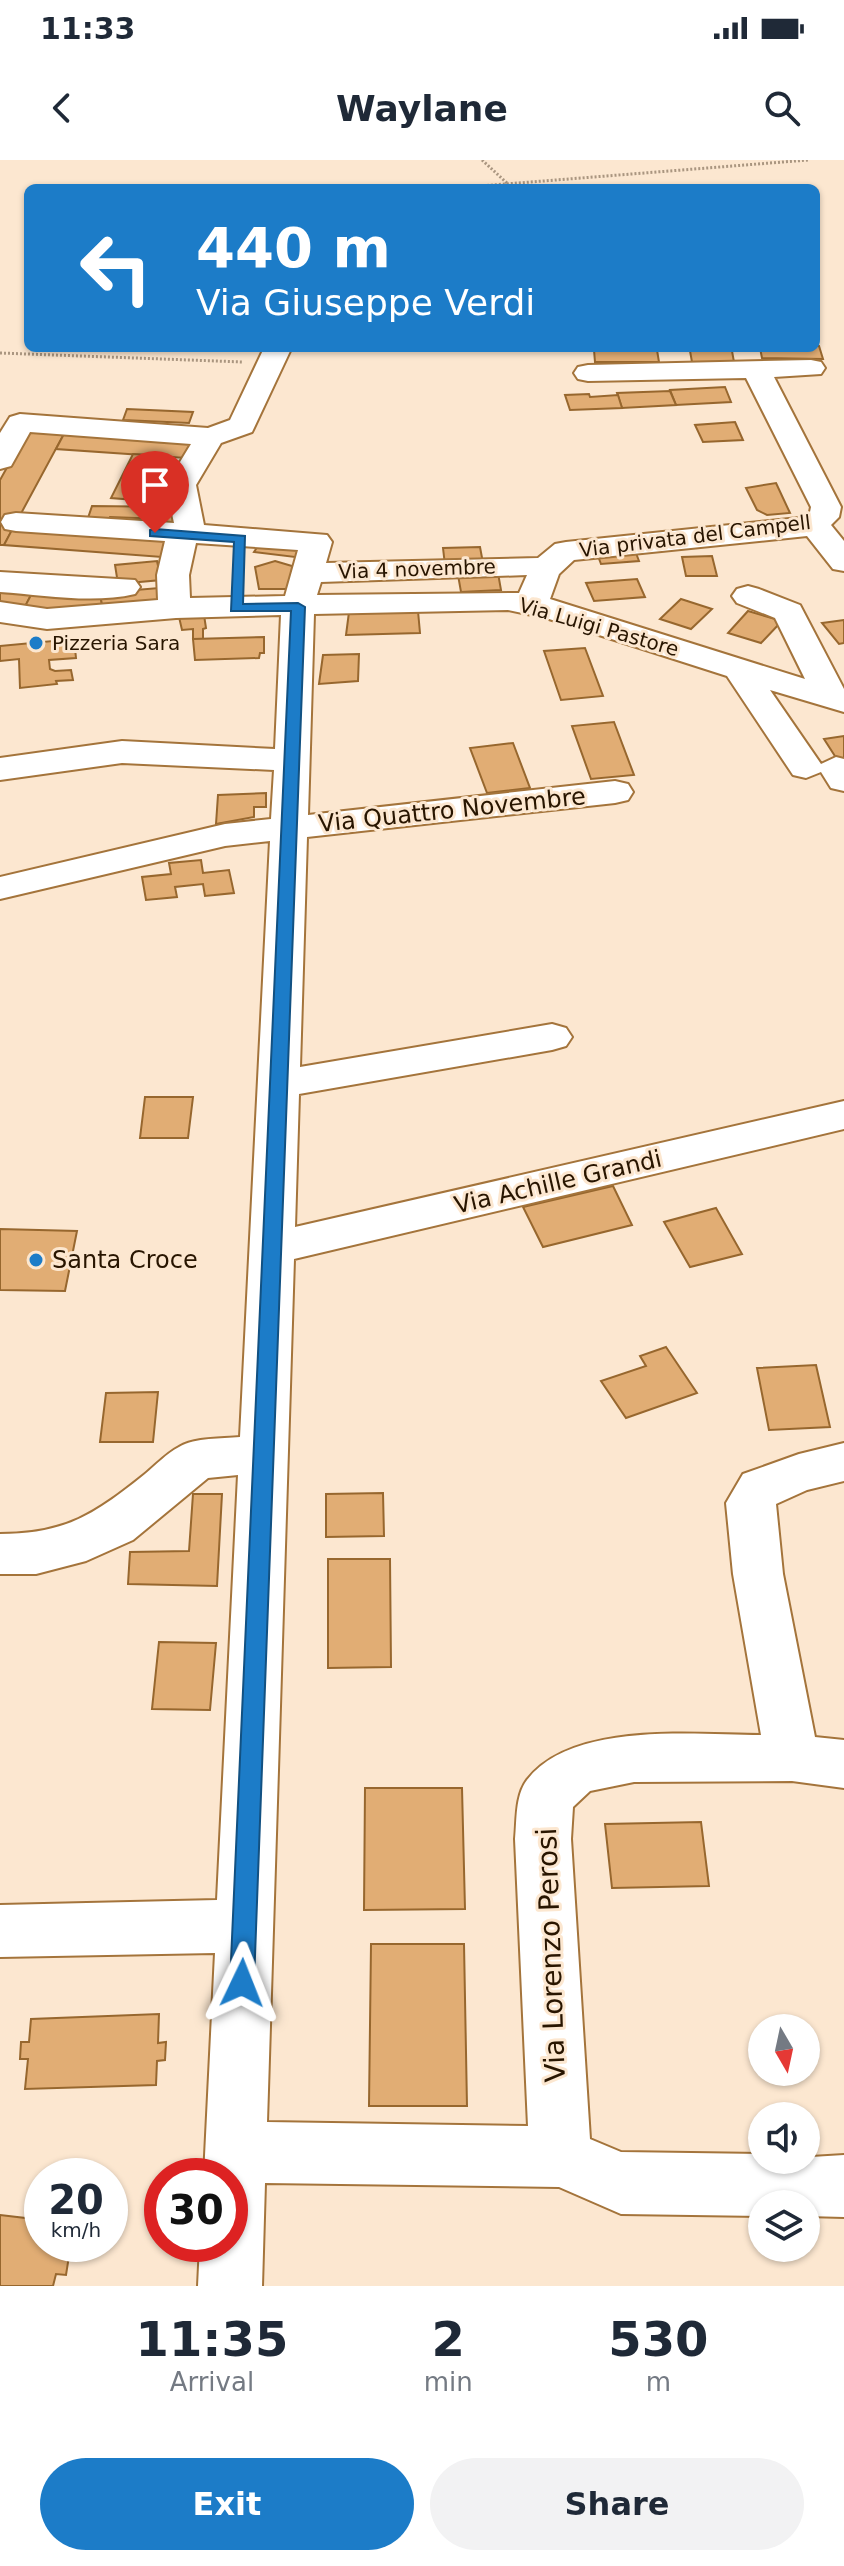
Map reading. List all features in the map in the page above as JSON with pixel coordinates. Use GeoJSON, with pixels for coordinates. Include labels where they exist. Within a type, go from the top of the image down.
{"type":"FeatureCollection","features":[{"type":"Feature","properties":{"kind":"street"},"geometry":{"type":"LineString","coordinates":[[0,460],[20,423],[210,437],[242,426],[274,356]]}},
{"type":"Feature","properties":{"kind":"street"},"geometry":{"type":"LineString","coordinates":[[588,373],[757,372],[811,368]]}},
{"type":"Feature","properties":{"kind":"street","name":"Via privata del Campell"},"geometry":{"type":"LineString","coordinates":[[532,605],[540,575],[549,562],[566,551],[815,525],[824,517],[826,507],[757,372]]}},
{"type":"Feature","properties":{"kind":"street"},"geometry":{"type":"LineString","coordinates":[[173,596],[183,535],[190,523],[181,485],[210,437]]}},
{"type":"Feature","properties":{"kind":"street"},"geometry":{"type":"LineString","coordinates":[[16,522],[183,535],[238,573],[302,590]]}},
{"type":"Feature","properties":{"kind":"street"},"geometry":{"type":"LineString","coordinates":[[815,525],[844,562]]}},
{"type":"Feature","properties":{"kind":"street","name":"Via Quattro Novembre"},"geometry":{"type":"LineString","coordinates":[[230,2286],[292,760],[302,590],[316,542],[238,573]]}},
{"type":"Feature","properties":{"kind":"street","name":"Via 4 novembre"},"geometry":{"type":"LineString","coordinates":[[302,590],[528,565]]}},
{"type":"Feature","properties":{"kind":"street"},"geometry":{"type":"LineString","coordinates":[[0,612],[47,619],[173,596],[238,573]]}},
{"type":"Feature","properties":{"kind":"street"},"geometry":{"type":"LineString","coordinates":[[0,582],[173,596]]}},
{"type":"Feature","properties":{"kind":"street","name":"Via Luigi Pastore"},"geometry":{"type":"LineString","coordinates":[[302,590],[532,605],[838,701]]}},
{"type":"Feature","properties":{"kind":"street"},"geometry":{"type":"LineString","coordinates":[[748,596],[788,612],[838,701]]}},
{"type":"Feature","properties":{"kind":"street"},"geometry":{"type":"LineString","coordinates":[[739,669],[829,772]]}},
{"type":"Feature","properties":{"kind":"street"},"geometry":{"type":"LineString","coordinates":[[0,769],[122,752],[292,760]]}},
{"type":"Feature","properties":{"kind":"street","name":"Via Quattro Novembre"},"geometry":{"type":"LineString","coordinates":[[0,888],[225,835],[615,792]]}},
{"type":"Feature","properties":{"kind":"street"},"geometry":{"type":"LineString","coordinates":[[279,1084],[552,1037]]}},
{"type":"Feature","properties":{"kind":"street","name":"Via Achille Grandi"},"geometry":{"type":"LineString","coordinates":[[272,1248],[844,1115]]}},
{"type":"Feature","properties":{"kind":"street"},"geometry":{"type":"LineString","coordinates":[[0,1554],[36,1554],[68,1547],[115,1526],[196,1460],[264,1454]]}},
{"type":"Feature","properties":{"kind":"street"},"geometry":{"type":"LineString","coordinates":[[792,1758],[758,1574],[751,1503],[760,1488],[799,1473],[844,1462]]}},
{"type":"Feature","properties":{"kind":"street","name":"Via Lorenzo Perosi"},"geometry":{"type":"LineString","coordinates":[[560,2157],[543,1839],[546,1797],[575,1770],[634,1759],[792,1758],[844,1764]]}},
{"type":"Feature","properties":{"kind":"street"},"geometry":{"type":"LineString","coordinates":[[0,1931],[244,1926]]}},
{"type":"Feature","properties":{"kind":"street"},"geometry":{"type":"LineString","coordinates":[[235,2152],[560,2157],[621,2183],[844,2186]]}},
{"type":"Feature","properties":{"kind":"path"},"geometry":{"type":"LineString","coordinates":[[482,160],[508,184],[808,160]]}},
{"type":"Feature","properties":{"kind":"path"},"geometry":{"type":"LineString","coordinates":[[0,353],[274,356]]}},
{"type":"Feature","properties":{"kind":"building"},"geometry":{"type":"Polygon","coordinates":[[[820,349],[823,359],[762,358],[761,352],[820,352],[820,349]]]}},
{"type":"Feature","properties":{"kind":"building"},"geometry":{"type":"Polygon","coordinates":[[[594,352],[657,352],[659,362],[595,362],[594,352]]]}},
{"type":"Feature","properties":{"kind":"building"},"geometry":{"type":"Polygon","coordinates":[[[690,352],[732,352],[734,362],[692,362],[690,352]]]}},
{"type":"Feature","properties":{"kind":"building"},"geometry":{"type":"Polygon","coordinates":[[[725,387],[731,402],[676,405],[670,390],[725,387]]]}},
{"type":"Feature","properties":{"kind":"building"},"geometry":{"type":"Polygon","coordinates":[[[670,391],[676,405],[622,408],[617,393],[670,391]]]}},
{"type":"Feature","properties":{"kind":"building"},"geometry":{"type":"Polygon","coordinates":[[[589,394],[590,397],[618,395],[622,408],[570,410],[565,395],[589,394]]]}},
{"type":"Feature","properties":{"kind":"building"},"geometry":{"type":"Polygon","coordinates":[[[127,409],[193,412],[189,423],[123,420],[127,409]]]}},
{"type":"Feature","properties":{"kind":"building"},"geometry":{"type":"Polygon","coordinates":[[[735,422],[743,440],[703,442],[695,425],[735,422]]]}},
{"type":"Feature","properties":{"kind":"building"},"geometry":{"type":"Polygon","coordinates":[[[28,430],[65,432],[4,545],[0,545],[0,480],[28,430]]]}},
{"type":"Feature","properties":{"kind":"building"},"geometry":{"type":"Polygon","coordinates":[[[65,432],[193,441],[186,458],[56,449],[65,432]]]}},
{"type":"Feature","properties":{"kind":"building"},"geometry":{"type":"Polygon","coordinates":[[[133,454],[164,456],[148,501],[111,498],[133,454]]]}},
{"type":"Feature","properties":{"kind":"building"},"geometry":{"type":"Polygon","coordinates":[[[776,483],[790,513],[767,515],[757,510],[746,488],[776,483]]]}},
{"type":"Feature","properties":{"kind":"building"},"geometry":{"type":"Polygon","coordinates":[[[92,506],[180,507],[172,526],[159,525],[162,519],[110,517],[108,521],[87,521],[92,506]]]}},
{"type":"Feature","properties":{"kind":"building"},"geometry":{"type":"Polygon","coordinates":[[[14,526],[171,537],[162,557],[4,545],[14,526]]]}},
{"type":"Feature","properties":{"kind":"building"},"geometry":{"type":"Polygon","coordinates":[[[260,543],[304,550],[303,558],[254,552],[260,543]]]}},
{"type":"Feature","properties":{"kind":"building"},"geometry":{"type":"Polygon","coordinates":[[[480,547],[483,563],[445,565],[443,548],[480,547]]]}},
{"type":"Feature","properties":{"kind":"building"},"geometry":{"type":"Polygon","coordinates":[[[636,553],[639,561],[601,564],[598,556],[636,553]]]}},
{"type":"Feature","properties":{"kind":"building"},"geometry":{"type":"Polygon","coordinates":[[[712,556],[717,576],[686,576],[682,557],[712,556]]]}},
{"type":"Feature","properties":{"kind":"building"},"geometry":{"type":"Polygon","coordinates":[[[157,561],[161,580],[118,584],[115,565],[157,561]]]}},
{"type":"Feature","properties":{"kind":"building"},"geometry":{"type":"Polygon","coordinates":[[[275,561],[292,566],[291,589],[259,589],[255,567],[275,561]]]}},
{"type":"Feature","properties":{"kind":"building"},"geometry":{"type":"Polygon","coordinates":[[[498,573],[501,590],[461,592],[458,575],[498,573]]]}},
{"type":"Feature","properties":{"kind":"building"},"geometry":{"type":"Polygon","coordinates":[[[637,579],[645,597],[594,601],[586,583],[637,579]]]}},
{"type":"Feature","properties":{"kind":"building"},"geometry":{"type":"Polygon","coordinates":[[[0,586],[34,589],[25,607],[0,604],[0,586]]]}},
{"type":"Feature","properties":{"kind":"building"},"geometry":{"type":"Polygon","coordinates":[[[159,588],[165,607],[103,614],[100,593],[159,588]]]}},
{"type":"Feature","properties":{"kind":"building"},"geometry":{"type":"Polygon","coordinates":[[[100,593],[103,614],[22,612],[31,595],[100,593]]]}},
{"type":"Feature","properties":{"kind":"building"},"geometry":{"type":"Polygon","coordinates":[[[681,599],[712,609],[691,629],[660,619],[681,599]]]}},
{"type":"Feature","properties":{"kind":"building"},"geometry":{"type":"Polygon","coordinates":[[[418,611],[420,633],[346,635],[349,612],[418,611]]]}},
{"type":"Feature","properties":{"kind":"building"},"geometry":{"type":"Polygon","coordinates":[[[748,611],[782,621],[761,643],[728,633],[748,611]]]}},
{"type":"Feature","properties":{"kind":"building"},"geometry":{"type":"Polygon","coordinates":[[[204,615],[206,628],[203,629],[203,639],[193,639],[193,629],[182,630],[179,617],[204,615]]]}},
{"type":"Feature","properties":{"kind":"building"},"geometry":{"type":"Polygon","coordinates":[[[844,620],[844,643],[839,644],[822,623],[844,620]]]}},
{"type":"Feature","properties":{"kind":"building"},"geometry":{"type":"Polygon","coordinates":[[[264,637],[264,653],[260,653],[259,658],[195,660],[193,639],[264,637]]]}},
{"type":"Feature","properties":{"kind":"building"},"geometry":{"type":"Polygon","coordinates":[[[74,639],[76,658],[49,660],[50,669],[71,670],[73,680],[20,688],[19,659],[0,661],[0,646],[74,639]]]}},
{"type":"Feature","properties":{"kind":"building"},"geometry":{"type":"Polygon","coordinates":[[[585,648],[603,696],[561,700],[544,651],[585,648]]]}},
{"type":"Feature","properties":{"kind":"building"},"geometry":{"type":"Polygon","coordinates":[[[359,654],[358,681],[319,684],[323,655],[359,654]]]}},
{"type":"Feature","properties":{"kind":"building"},"geometry":{"type":"Polygon","coordinates":[[[614,722],[634,775],[591,779],[572,726],[614,722]]]}},
{"type":"Feature","properties":{"kind":"building"},"geometry":{"type":"Polygon","coordinates":[[[844,736],[844,766],[842,767],[824,739],[844,736]]]}},
{"type":"Feature","properties":{"kind":"building"},"geometry":{"type":"Polygon","coordinates":[[[513,743],[530,788],[487,793],[470,748],[513,743]]]}},
{"type":"Feature","properties":{"kind":"building"},"geometry":{"type":"Polygon","coordinates":[[[266,793],[266,807],[254,807],[254,817],[216,824],[218,795],[266,793]]]}},
{"type":"Feature","properties":{"kind":"building"},"geometry":{"type":"Polygon","coordinates":[[[201,860],[203,873],[229,870],[234,893],[205,896],[203,884],[175,887],[177,897],[146,900],[142,877],[171,874],[169,863],[201,860]]]}},
{"type":"Feature","properties":{"kind":"building"},"geometry":{"type":"Polygon","coordinates":[[[145,1097],[193,1097],[188,1138],[140,1138],[145,1097]]]}},
{"type":"Feature","properties":{"kind":"building"},"geometry":{"type":"Polygon","coordinates":[[[613,1186],[632,1225],[543,1247],[523,1207],[613,1186]]]}},
{"type":"Feature","properties":{"kind":"building"},"geometry":{"type":"Polygon","coordinates":[[[716,1208],[742,1254],[690,1267],[664,1222],[716,1208]]]}},
{"type":"Feature","properties":{"kind":"building","name":"Santa Croce"},"geometry":{"type":"Polygon","coordinates":[[[0,1229],[77,1231],[65,1291],[0,1290],[0,1229]]]}},
{"type":"Feature","properties":{"kind":"building"},"geometry":{"type":"Polygon","coordinates":[[[666,1347],[697,1393],[626,1418],[601,1381],[646,1366],[640,1356],[666,1347]]]}},
{"type":"Feature","properties":{"kind":"building"},"geometry":{"type":"Polygon","coordinates":[[[816,1365],[830,1427],[769,1430],[757,1368],[816,1365]]]}},
{"type":"Feature","properties":{"kind":"building"},"geometry":{"type":"Polygon","coordinates":[[[158,1392],[153,1442],[100,1442],[106,1393],[158,1392]]]}},
{"type":"Feature","properties":{"kind":"building"},"geometry":{"type":"Polygon","coordinates":[[[383,1493],[384,1536],[326,1537],[326,1494],[383,1493]]]}},
{"type":"Feature","properties":{"kind":"building"},"geometry":{"type":"Polygon","coordinates":[[[193,1494],[222,1494],[217,1586],[128,1584],[130,1552],[189,1551],[193,1494]]]}},
{"type":"Feature","properties":{"kind":"building"},"geometry":{"type":"Polygon","coordinates":[[[328,1559],[390,1559],[391,1667],[328,1668],[328,1559]]]}},
{"type":"Feature","properties":{"kind":"building"},"geometry":{"type":"Polygon","coordinates":[[[159,1642],[216,1643],[210,1710],[152,1709],[159,1642]]]}},
{"type":"Feature","properties":{"kind":"building"},"geometry":{"type":"Polygon","coordinates":[[[365,1788],[462,1788],[465,1909],[364,1910],[365,1788]]]}},
{"type":"Feature","properties":{"kind":"building"},"geometry":{"type":"Polygon","coordinates":[[[701,1822],[709,1886],[612,1888],[605,1824],[701,1822]]]}},
{"type":"Feature","properties":{"kind":"building"},"geometry":{"type":"Polygon","coordinates":[[[371,1944],[464,1944],[467,2106],[369,2106],[371,1944]]]}},
{"type":"Feature","properties":{"kind":"building"},"geometry":{"type":"Polygon","coordinates":[[[159,2014],[158,2043],[166,2042],[165,2060],[157,2061],[156,2085],[25,2089],[28,2059],[20,2059],[21,2042],[29,2042],[31,2019],[159,2014]]]}},
{"type":"Feature","properties":{"kind":"building"},"geometry":{"type":"Polygon","coordinates":[[[0,2215],[24,2218],[24,2262],[68,2262],[66,2275],[56,2274],[53,2286],[0,2286],[0,2215]]]}},
{"type":"Feature","properties":{"kind":"place","name":"Pizzeria Sara"},"geometry":{"type":"Point","coordinates":[36,643]}},
{"type":"Feature","properties":{"kind":"place","name":"Santa Croce"},"geometry":{"type":"Point","coordinates":[36,1260]}},
{"type":"Feature","properties":{"kind":"route"},"geometry":{"type":"LineString","coordinates":[[155,533],[241,538],[236,608],[298,607],[242,1983]]}}]}
